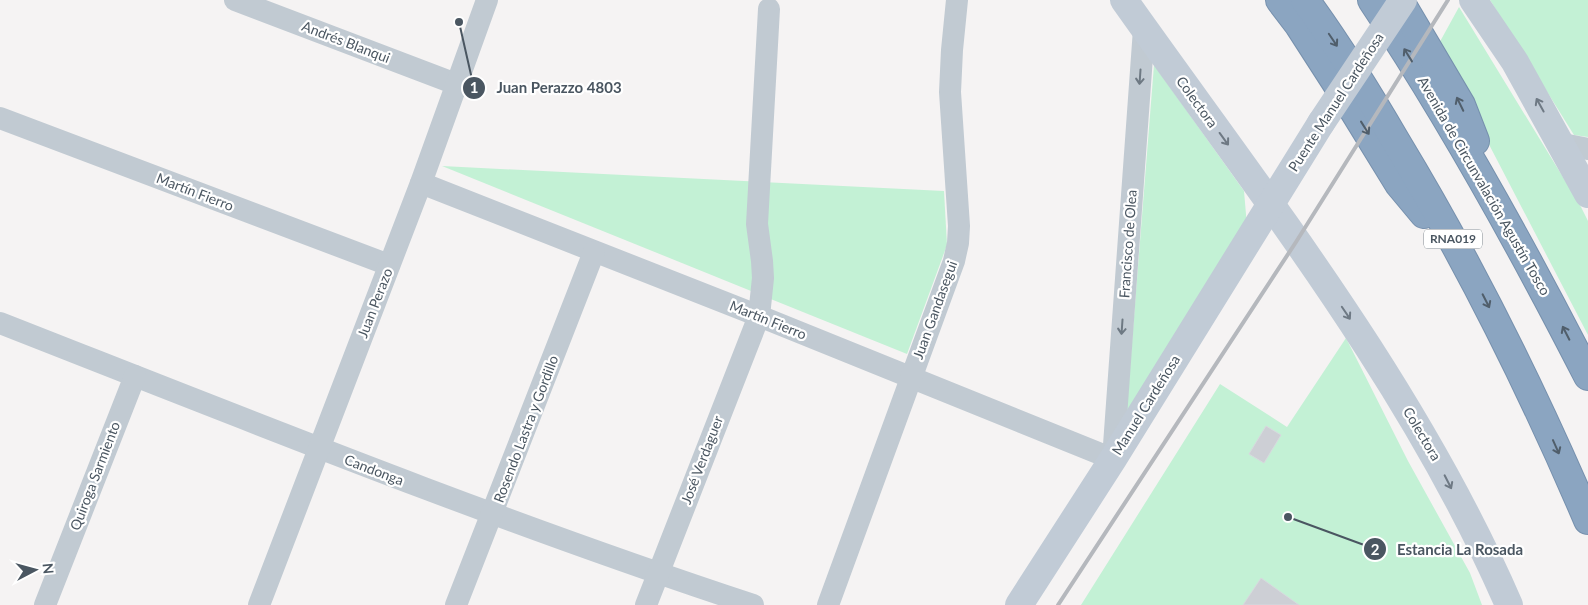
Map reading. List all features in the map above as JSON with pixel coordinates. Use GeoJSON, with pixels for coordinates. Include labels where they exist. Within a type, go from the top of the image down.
{"type":"FeatureCollection","features":[{"type":"Feature","properties":{"kind":"highway"},"geometry":{"type":"LineString","coordinates":[[1280,0],[1348,101],[1399,184],[1468,266]]}},
{"type":"Feature","properties":{"kind":"highway","name":"RNA019"},"geometry":{"type":"LineString","coordinates":[[1306,0],[1361,81],[1434,204],[1468,266],[1544,419],[1588,520]]}},
{"type":"Feature","properties":{"kind":"highway","name":"Avenida de Circunvalación Agustín Tosco"},"geometry":{"type":"LineString","coordinates":[[1372,0],[1424,80],[1502,215],[1553,307],[1588,376]]}},
{"type":"Feature","properties":{"kind":"highway"},"geometry":{"type":"LineString","coordinates":[[1401,0],[1461,105],[1502,215]]}},
{"type":"Feature","properties":{"kind":"main road","name":"Colectora"},"geometry":{"type":"LineString","coordinates":[[1124,0],[1270,204],[1386,373],[1440,465],[1508,605]]}},
{"type":"Feature","properties":{"kind":"main road","name":"Puente Manuel Cardeñosa"},"geometry":{"type":"LineString","coordinates":[[1270,204],[1401,0]]}},
{"type":"Feature","properties":{"kind":"main road"},"geometry":{"type":"LineString","coordinates":[[1473,0],[1515,62],[1588,194]]}},
{"type":"Feature","properties":{"kind":"main road","name":"Manuel Cardeñosa"},"geometry":{"type":"LineString","coordinates":[[1020,605],[1113,459],[1270,204]]}},
{"type":"Feature","properties":{"kind":"street","name":"Andrés Blanqui"},"geometry":{"type":"LineString","coordinates":[[235,0],[265,5],[456,84]]}},
{"type":"Feature","properties":{"kind":"street","name":"Juan Perazo"},"geometry":{"type":"LineString","coordinates":[[259,605],[421,183],[487,0]]}},
{"type":"Feature","properties":{"kind":"street","name":"Juan Gandasegui"},"geometry":{"type":"LineString","coordinates":[[828,605],[954,261],[958,243],[959,226],[950,92],[957,0]]}},
{"type":"Feature","properties":{"kind":"street","name":"José Verdaguer"},"geometry":{"type":"LineString","coordinates":[[646,605],[759,316],[763,278],[757,224],[769,10]]}},
{"type":"Feature","properties":{"kind":"street","name":"Francisco de Olea"},"geometry":{"type":"LineString","coordinates":[[1113,459],[1144,29]]}},
{"type":"Feature","properties":{"kind":"street","name":"Martín Fierro"},"geometry":{"type":"LineString","coordinates":[[0,118],[390,265]]}},
{"type":"Feature","properties":{"kind":"street"},"geometry":{"type":"LineString","coordinates":[[1559,140],[1568,145],[1588,148]]}},
{"type":"Feature","properties":{"kind":"street","name":"Martín Fierro"},"geometry":{"type":"LineString","coordinates":[[421,183],[759,316],[1113,459]]}},
{"type":"Feature","properties":{"kind":"street","name":"Rosendo Lastra y Gordillo"},"geometry":{"type":"LineString","coordinates":[[456,605],[594,252]]}},
{"type":"Feature","properties":{"kind":"street","name":"Candonga"},"geometry":{"type":"LineString","coordinates":[[0,323],[492,515],[658,574],[753,605]]}},
{"type":"Feature","properties":{"kind":"street","name":"Quiroga Sarmiento"},"geometry":{"type":"LineString","coordinates":[[45,605],[135,376]]}},
{"type":"Feature","properties":{"kind":"green space"},"geometry":{"type":"Polygon","coordinates":[[[1490,0],[1588,0],[1588,137],[1574,135],[1490,0]]]}},
{"type":"Feature","properties":{"kind":"green space"},"geometry":{"type":"Polygon","coordinates":[[[1459,7],[1588,221],[1588,335],[1437,47],[1459,7]]]}},
{"type":"Feature","properties":{"kind":"green space"},"geometry":{"type":"Polygon","coordinates":[[[1154,65],[1244,191],[1247,226],[1126,418],[1154,65]]]}},
{"type":"Feature","properties":{"kind":"green space"},"geometry":{"type":"Polygon","coordinates":[[[442,166],[944,191],[947,245],[907,354],[442,166]]]}},
{"type":"Feature","properties":{"kind":"green space"},"geometry":{"type":"Polygon","coordinates":[[[1346,338],[1408,461],[1470,573],[1482,605],[1081,605],[1220,384],[1287,427],[1346,338]]]}},
{"type":"Feature","properties":{"kind":"building"},"geometry":{"type":"Polygon","coordinates":[[[1266,426],[1281,435],[1264,463],[1249,454],[1266,426]]]}},
{"type":"Feature","properties":{"kind":"building"},"geometry":{"type":"Polygon","coordinates":[[[1261,578],[1299,605],[1243,605],[1261,578]]]}},
{"type":"Feature","properties":{"kind":"railway"},"geometry":{"type":"LineString","coordinates":[[1058,605],[1296,242],[1448,0]]}},
{"type":"Feature","properties":{"kind":"place","name":"Juan Perazzo 4803"},"geometry":{"type":"Point","coordinates":[459,22]}},
{"type":"Feature","properties":{"kind":"place","name":"Estancia La Rosada"},"geometry":{"type":"Point","coordinates":[1288,517]}}]}
